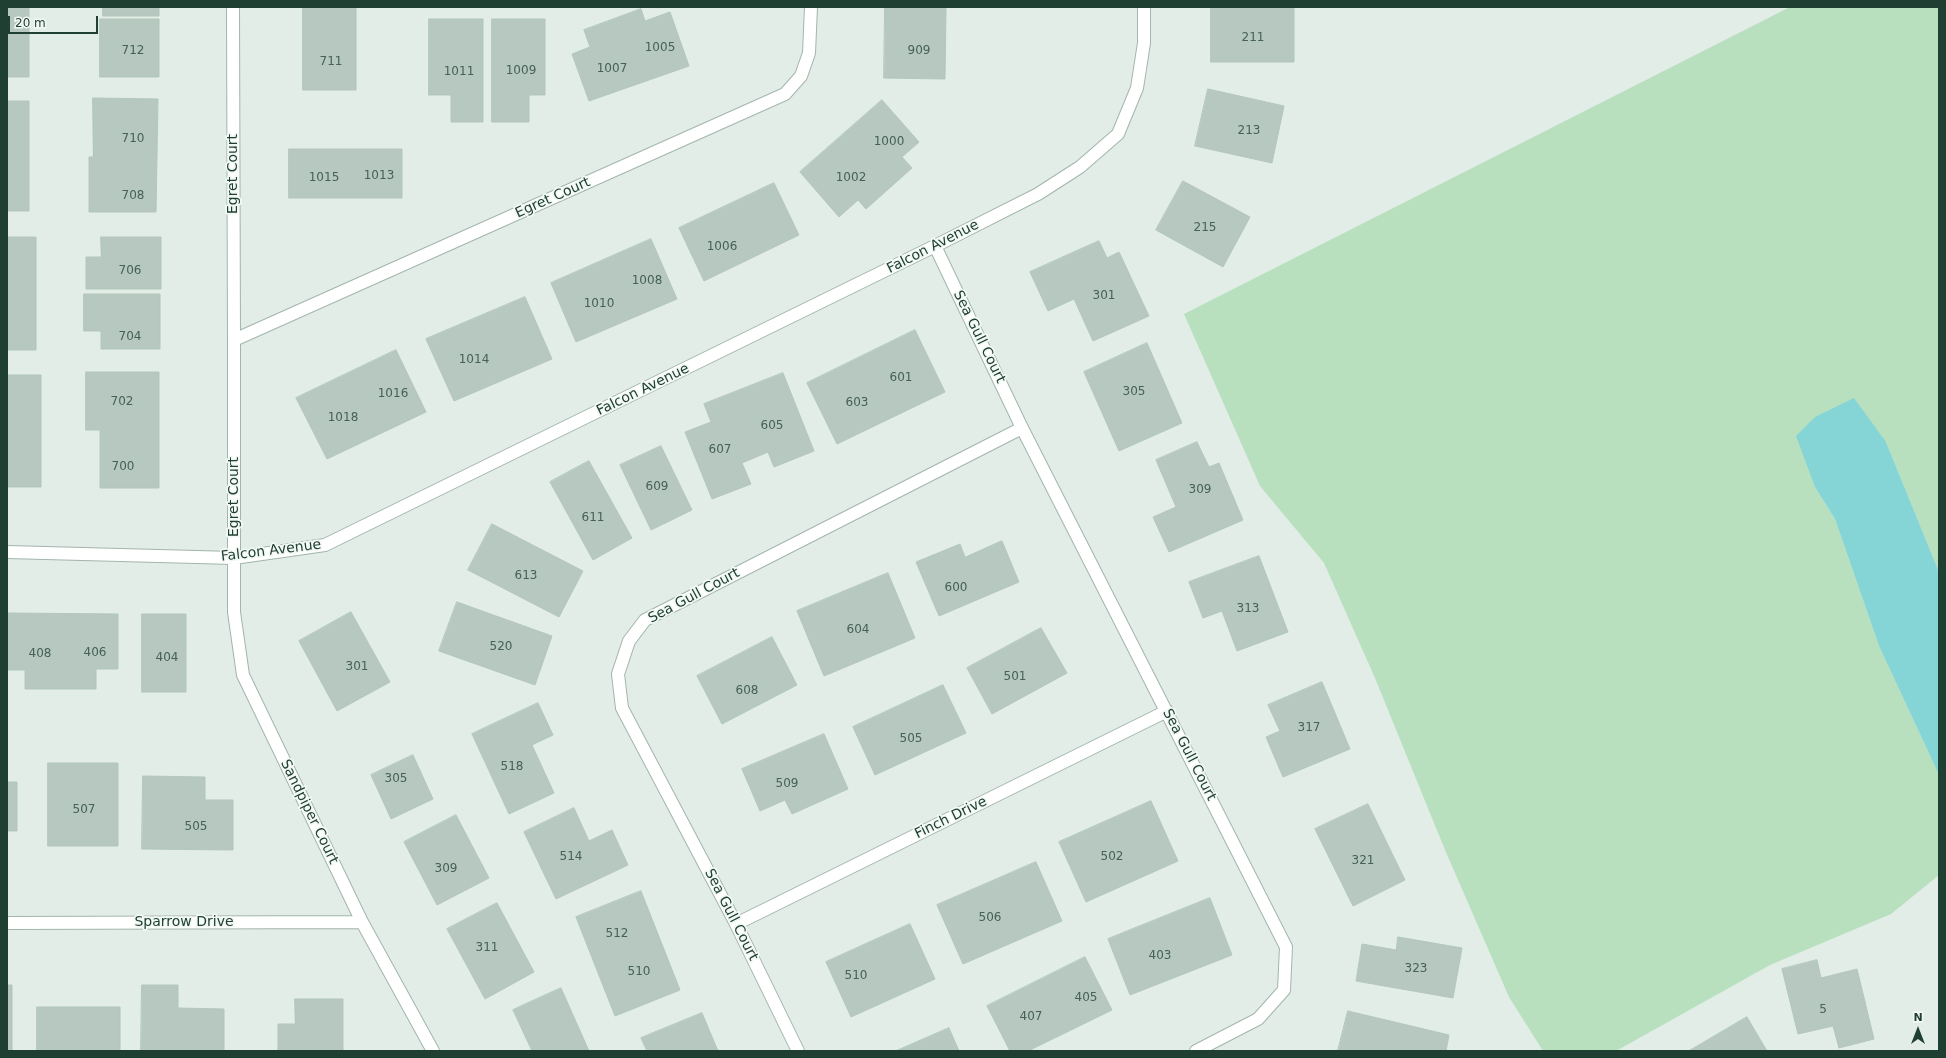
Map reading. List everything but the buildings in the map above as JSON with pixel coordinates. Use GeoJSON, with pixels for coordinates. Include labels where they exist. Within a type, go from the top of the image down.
{"type":"FeatureCollection","features":[{"type":"Feature","properties":{"kind":"street","name":"Egret Court"},"geometry":{"type":"LineString","coordinates":[[233,7],[234,558]]}},
{"type":"Feature","properties":{"kind":"street","name":"Egret Court"},"geometry":{"type":"LineString","coordinates":[[234,340],[785,94],[801,76],[809,53],[811,7]]}},
{"type":"Feature","properties":{"kind":"street","name":"Falcon Avenue"},"geometry":{"type":"LineString","coordinates":[[7,552],[234,558],[325,545],[935,246],[1038,194],[1080,167],[1118,134],[1137,88],[1144,42],[1144,7]]}},
{"type":"Feature","properties":{"kind":"street","name":"Sea Gull Court"},"geometry":{"type":"LineString","coordinates":[[935,246],[1022,428],[1286,947],[1284,990],[1258,1019],[1196,1051]]}},
{"type":"Feature","properties":{"kind":"street","name":"Sea Gull Court"},"geometry":{"type":"LineString","coordinates":[[798,1051],[736,924],[622,708],[618,674],[629,641],[645,620],[1022,428]]}},
{"type":"Feature","properties":{"kind":"street","name":"Sandpiper Court"},"geometry":{"type":"LineString","coordinates":[[234,558],[234,612],[243,675],[362,922],[433,1051]]}},
{"type":"Feature","properties":{"kind":"street","name":"Finch Drive"},"geometry":{"type":"LineString","coordinates":[[736,924],[1167,711]]}},
{"type":"Feature","properties":{"kind":"street","name":"Sparrow Drive"},"geometry":{"type":"LineString","coordinates":[[7,923],[362,922]]}},
{"type":"Feature","properties":{"kind":"green space"},"geometry":{"type":"Polygon","coordinates":[[[1790,7],[1939,7],[1939,572],[1886,442],[1815,487],[1835,519],[1879,646],[1939,775],[1939,875],[1891,914],[1770,965],[1616,1051],[1543,1051],[1509,997],[1445,850],[1375,678],[1324,563],[1260,486],[1184,314],[1790,7]]]}},
{"type":"Feature","properties":{"kind":"water"},"geometry":{"type":"Polygon","coordinates":[[[1854,398],[1886,442],[1939,572],[1939,775],[1879,646],[1835,519],[1815,487],[1796,436],[1815,417],[1854,398]]]}}]}
